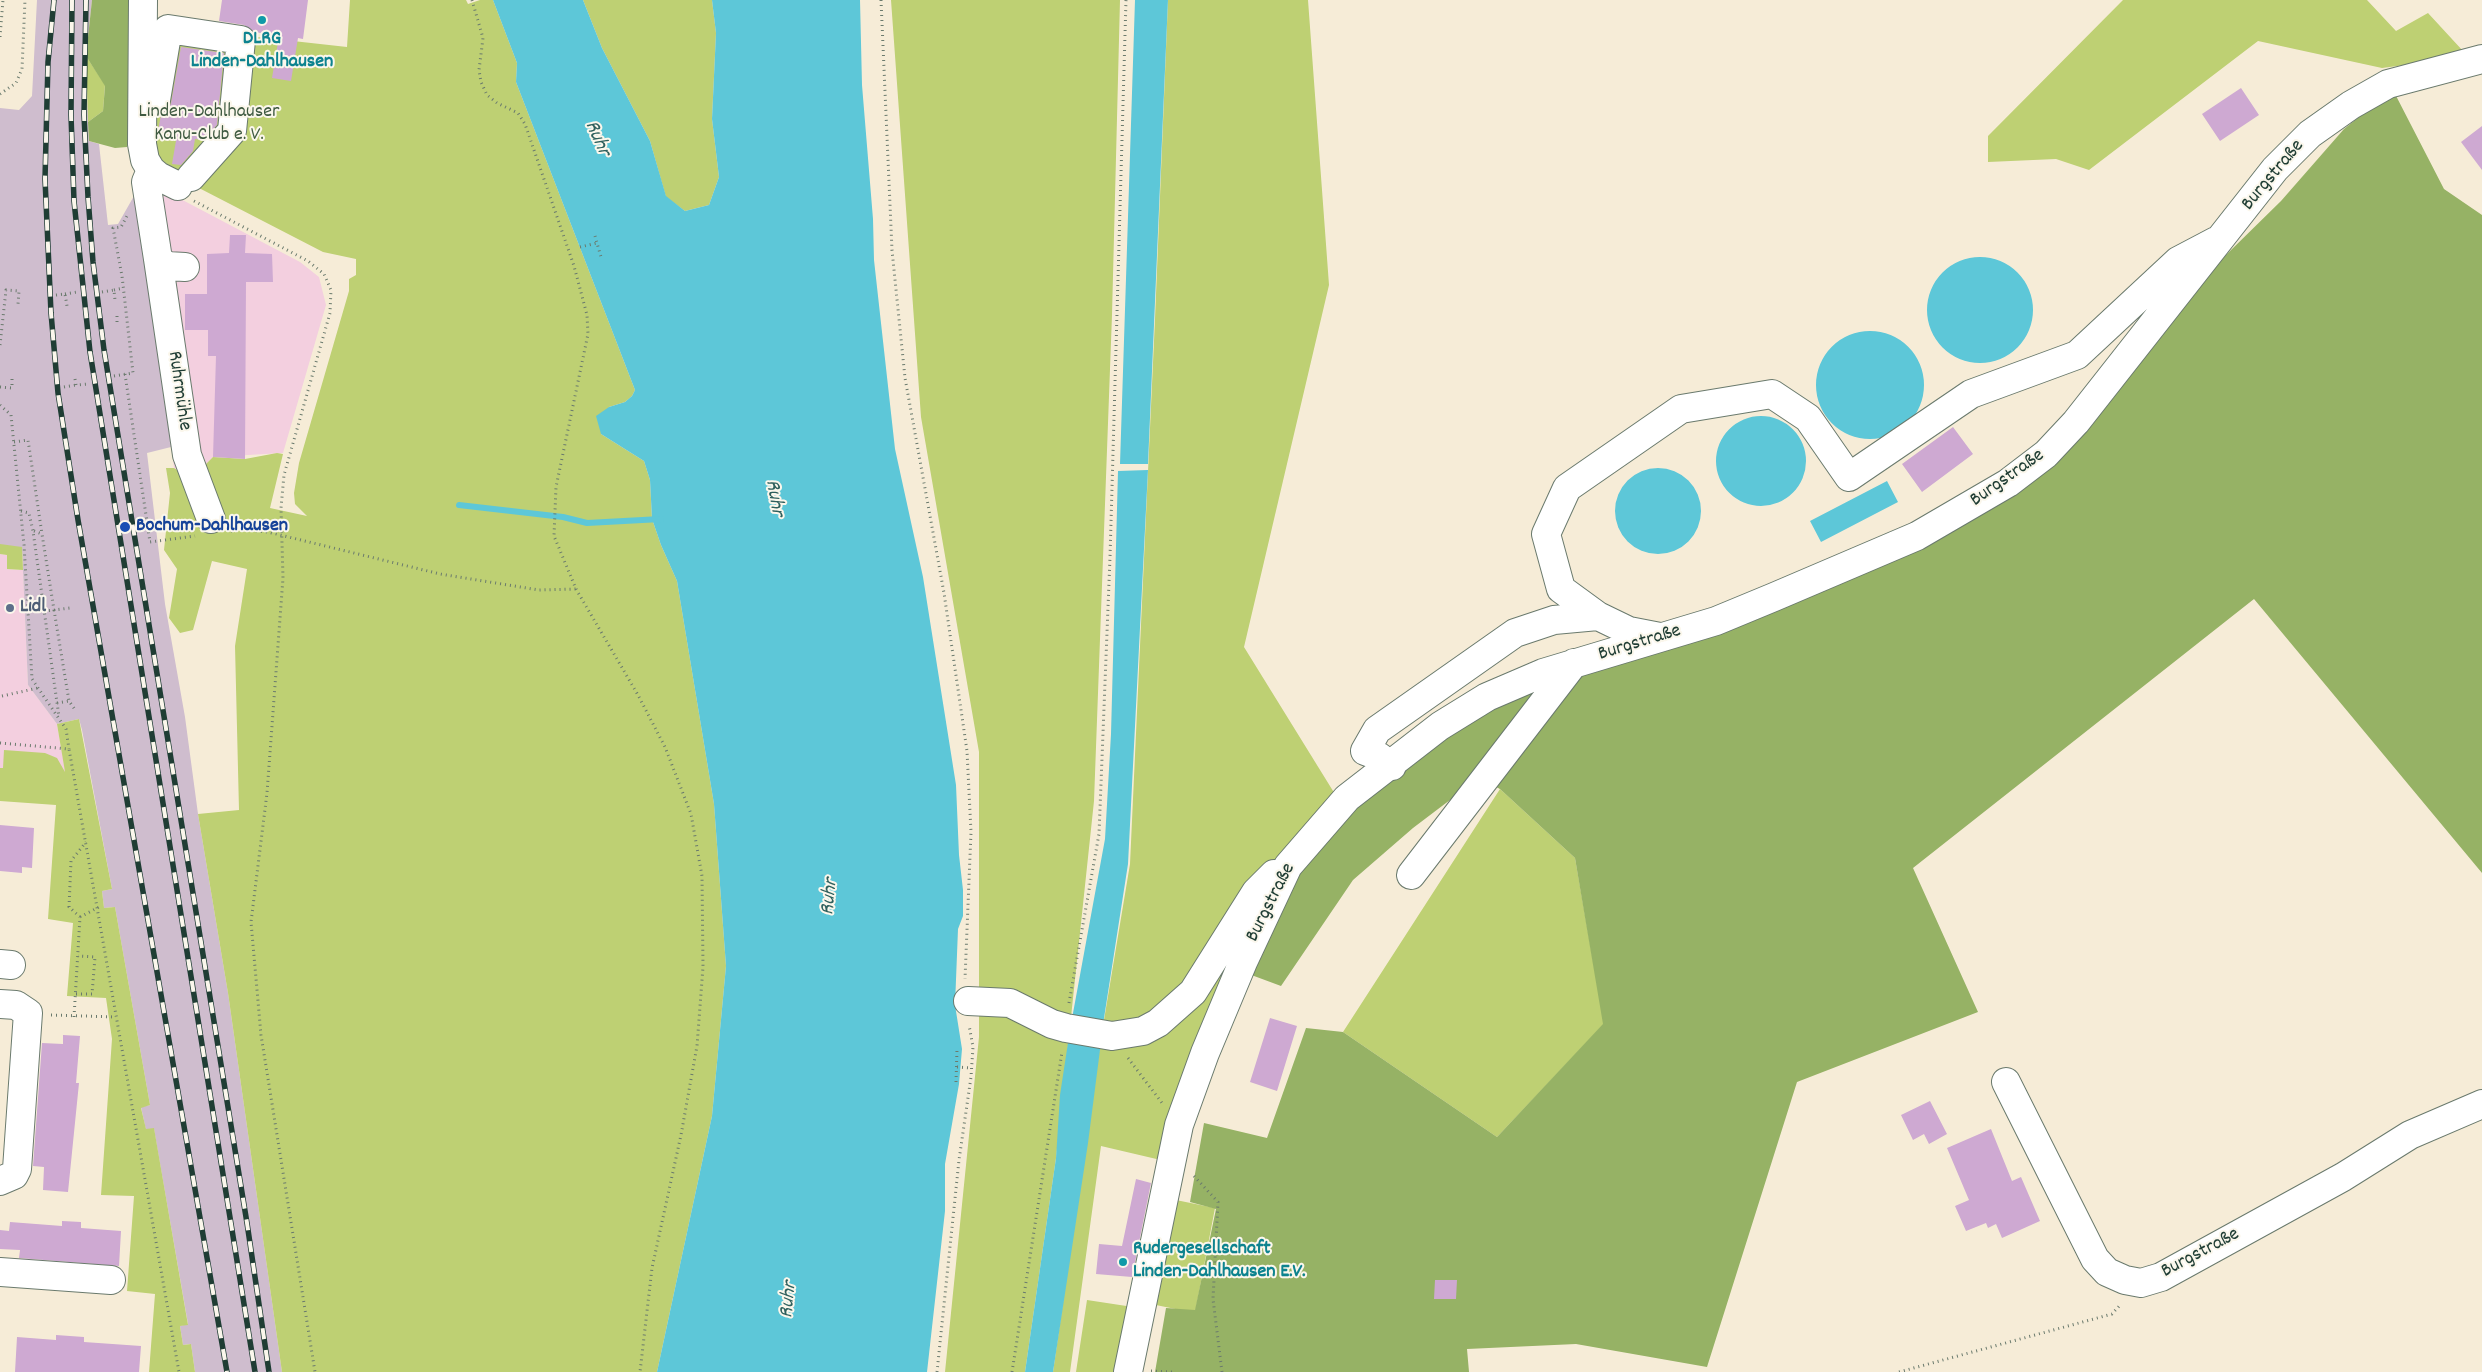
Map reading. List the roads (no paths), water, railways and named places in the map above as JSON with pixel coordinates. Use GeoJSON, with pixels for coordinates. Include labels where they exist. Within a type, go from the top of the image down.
{"type":"FeatureCollection","features":[{"type":"Feature","properties":{"kind":"street","name":"Ruhrmühle"},"geometry":{"type":"LineString","coordinates":[[143,0],[142,144],[146,160],[158,259],[187,455],[202,528]]}},
{"type":"Feature","properties":{"kind":"street"},"geometry":{"type":"LineString","coordinates":[[148,176],[158,176],[184,182],[232,131],[240,40],[168,29],[156,100]]}},
{"type":"Feature","properties":{"kind":"street","name":"Burgstraße"},"geometry":{"type":"LineString","coordinates":[[1128,1372],[1179,1125],[1243,962],[1288,866],[1347,798],[1392,766],[1440,726],[1487,697],[1511,686],[1574,663],[1716,621],[1900,544],[1968,508],[2008,483],[2046,454],[2076,422],[2224,237],[2275,169],[2310,134],[2351,105],[2388,84],[2482,59]]}},
{"type":"Feature","properties":{"kind":"street"},"geometry":{"type":"LineString","coordinates":[[1662,637],[1629,631],[1598,616],[1561,588],[1546,534],[1567,488],[1681,409],[1772,394],[1808,418],[1849,478],[1971,394],[2077,355],[2178,261],[2224,237]]}},
{"type":"Feature","properties":{"kind":"street"},"geometry":{"type":"LineString","coordinates":[[158,259],[167,266],[185,266]]}},
{"type":"Feature","properties":{"kind":"street"},"geometry":{"type":"LineString","coordinates":[[1392,766],[1378,756],[1365,751],[1377,730],[1515,633],[1554,620],[1598,616]]}},
{"type":"Feature","properties":{"kind":"street"},"geometry":{"type":"LineString","coordinates":[[1411,875],[1574,663]]}},
{"type":"Feature","properties":{"kind":"street"},"geometry":{"type":"LineString","coordinates":[[968,1001],[1010,1003],[1052,1024],[1112,1036],[1143,1031],[1177,1009],[1193,992],[1210,968],[1256,892],[1270,877],[1288,866]]}},
{"type":"Feature","properties":{"kind":"street"},"geometry":{"type":"LineString","coordinates":[[0,1004],[16,1005],[28,1014],[17,1169],[14,1175],[0,1181]]}},
{"type":"Feature","properties":{"kind":"street","name":"Burgstraße"},"geometry":{"type":"LineString","coordinates":[[2006,1082],[2095,1258],[2108,1272],[2125,1280],[2141,1283],[2161,1277],[2342,1177],[2410,1135],[2482,1104]]}},
{"type":"Feature","properties":{"kind":"street"},"geometry":{"type":"LineString","coordinates":[[0,1272],[111,1280]]}},
{"type":"Feature","properties":{"kind":"water","name":"Ruhr"},"geometry":{"type":"Polygon","coordinates":[[[493,0],[583,0],[602,48],[650,141],[666,196],[685,211],[709,205],[719,177],[712,119],[716,33],[712,0],[860,0],[862,85],[873,219],[874,260],[895,449],[923,577],[956,785],[959,855],[963,890],[963,916],[958,929],[955,1005],[962,1049],[959,1084],[945,1164],[945,1211],[927,1372],[657,1372],[712,1116],[726,966],[714,804],[677,581],[652,519],[650,480],[644,461],[601,434],[596,416],[609,407],[625,402],[632,396],[635,390],[516,82],[517,63],[493,0]]]}},
{"type":"Feature","properties":{"kind":"water"},"geometry":{"type":"Polygon","coordinates":[[[1135,0],[1168,0],[1148,464],[1120,464],[1135,0]]]}},
{"type":"Feature","properties":{"kind":"water"},"geometry":{"type":"Polygon","coordinates":[[[1980,257],[2000,261],[2018,272],[2029,290],[2033,310],[2029,330],[2018,348],[2000,359],[1980,363],[1960,359],[1942,348],[1931,330],[1927,310],[1931,290],[1942,272],[1960,261],[1980,257]]]}},
{"type":"Feature","properties":{"kind":"water"},"geometry":{"type":"Polygon","coordinates":[[[1870,331],[1891,335],[1908,347],[1920,364],[1924,385],[1920,406],[1908,423],[1891,435],[1870,439],[1849,435],[1832,423],[1820,406],[1816,385],[1820,364],[1832,347],[1849,335],[1870,331]]]}},
{"type":"Feature","properties":{"kind":"water"},"geometry":{"type":"Polygon","coordinates":[[[1761,416],[1770,417],[1786,424],[1798,436],[1805,452],[1805,470],[1798,486],[1786,498],[1770,505],[1761,506],[1752,505],[1736,498],[1724,486],[1717,470],[1716,461],[1717,452],[1724,436],[1736,424],[1752,417],[1761,416]]]}},
{"type":"Feature","properties":{"kind":"water"},"geometry":{"type":"Polygon","coordinates":[[[1658,468],[1675,471],[1689,480],[1698,494],[1701,511],[1698,528],[1689,542],[1675,551],[1658,554],[1641,551],[1627,542],[1618,528],[1615,511],[1618,494],[1627,480],[1641,471],[1658,468]]]}},
{"type":"Feature","properties":{"kind":"water"},"geometry":{"type":"Polygon","coordinates":[[[1148,470],[1128,864],[1102,1031],[1071,1024],[1105,839],[1111,734],[1118,471],[1148,470]]]}},
{"type":"Feature","properties":{"kind":"water"},"geometry":{"type":"Polygon","coordinates":[[[1887,481],[1898,502],[1821,542],[1810,521],[1887,481]]]}},
{"type":"Feature","properties":{"kind":"water"},"geometry":{"type":"Polygon","coordinates":[[[1069,1036],[1101,1042],[1088,1143],[1053,1372],[1025,1372],[1056,1158],[1060,1095],[1069,1036]]]}},
{"type":"Feature","properties":{"kind":"waterway"},"geometry":{"type":"LineString","coordinates":[[459,505],[563,517],[587,523],[661,519]]}},
{"type":"Feature","properties":{"kind":"railway"},"geometry":{"type":"LineString","coordinates":[[54,0],[48,62],[45,179],[51,313],[58,393],[78,520],[227,1372]]}},
{"type":"Feature","properties":{"kind":"railway"},"geometry":{"type":"LineString","coordinates":[[72,0],[71,115],[74,201],[90,352],[255,1372]]}},
{"type":"Feature","properties":{"kind":"railway"},"geometry":{"type":"LineString","coordinates":[[86,0],[84,115],[88,197],[93,262],[104,350],[247,1223],[269,1372]]}},
{"type":"Feature","properties":{"kind":"place","name":"DLRG Linden-Dahlhausen"},"geometry":{"type":"Point","coordinates":[262,20]}},
{"type":"Feature","properties":{"kind":"place","name":"Bochum-Dahlhausen"},"geometry":{"type":"Point","coordinates":[125,527]}},
{"type":"Feature","properties":{"kind":"place","name":"Lidl"},"geometry":{"type":"Point","coordinates":[10,608]}},
{"type":"Feature","properties":{"kind":"place","name":"Rudergesellschaft Linden-Dahlhausen E.V."},"geometry":{"type":"Point","coordinates":[1123,1262]}},
{"type":"Feature","properties":{"kind":"park label","name":"Linden-Dahlhauser Kanu-Club e. V."},"geometry":{"type":"Point","coordinates":[209,124]}}]}
